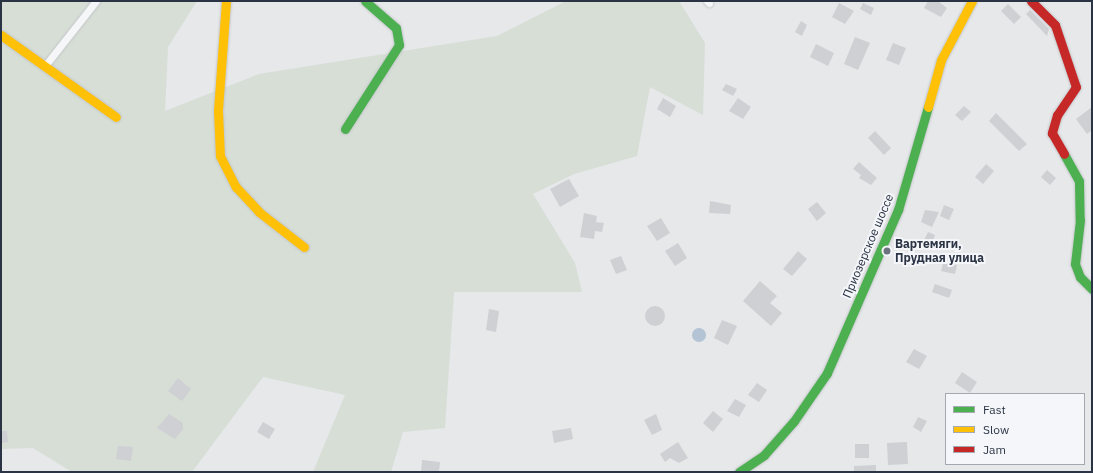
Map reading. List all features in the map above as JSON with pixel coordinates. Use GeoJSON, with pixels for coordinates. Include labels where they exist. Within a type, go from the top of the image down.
{"type":"FeatureCollection","features":[{"type":"Feature","properties":{"kind":"street"},"geometry":{"type":"LineString","coordinates":[[44,67],[96,1]]}},
{"type":"Feature","properties":{"kind":"street"},"geometry":{"type":"LineString","coordinates":[[226,1],[218,110],[220,156],[236,187],[259,212],[304,247]]}},
{"type":"Feature","properties":{"kind":"street"},"geometry":{"type":"LineString","coordinates":[[345,129],[400,45],[396,28],[364,1]]}},
{"type":"Feature","properties":{"kind":"street","name":"Приозерское шоссе"},"geometry":{"type":"LineString","coordinates":[[739,472],[764,455],[794,421],[827,373],[898,210],[941,60],[972,1]]}},
{"type":"Feature","properties":{"kind":"street"},"geometry":{"type":"LineString","coordinates":[[1031,1],[1055,25],[1076,87],[1057,115],[1052,133],[1079,181],[1080,220],[1075,264],[1080,277],[1092,289]]}},
{"type":"Feature","properties":{"kind":"street"},"geometry":{"type":"LineString","coordinates":[[1,35],[116,117]]}},
{"type":"Feature","properties":{"kind":"shaded area"},"geometry":{"type":"Polygon","coordinates":[[[1,1],[197,1],[168,47],[165,111],[259,74],[497,36],[566,1],[679,1],[705,43],[703,115],[650,87],[637,156],[574,174],[533,194],[575,263],[582,292],[454,292],[445,428],[403,432],[391,472],[313,472],[345,395],[263,377],[192,472],[72,472],[33,448],[1,449],[1,1]]]}},
{"type":"Feature","properties":{"kind":"water"},"geometry":{"type":"Polygon","coordinates":[[[696,328],[702,328],[706,332],[706,338],[702,342],[696,342],[692,338],[692,332],[696,328]]]}},
{"type":"Feature","properties":{"kind":"building"},"geometry":{"type":"Polygon","coordinates":[[[928,1],[938,1],[947,8],[941,17],[924,8],[928,1]]]}},
{"type":"Feature","properties":{"kind":"building"},"geometry":{"type":"Polygon","coordinates":[[[839,3],[854,11],[845,24],[832,17],[839,3]]]}},
{"type":"Feature","properties":{"kind":"building"},"geometry":{"type":"Polygon","coordinates":[[[863,3],[874,8],[871,15],[860,9],[863,3]]]}},
{"type":"Feature","properties":{"kind":"building"},"geometry":{"type":"Polygon","coordinates":[[[1008,4],[1021,17],[1014,24],[1001,11],[1008,4]]]}},
{"type":"Feature","properties":{"kind":"building"},"geometry":{"type":"Polygon","coordinates":[[[1030,10],[1049,29],[1047,36],[1026,14],[1030,10]]]}},
{"type":"Feature","properties":{"kind":"building"},"geometry":{"type":"Polygon","coordinates":[[[801,21],[807,25],[802,36],[795,32],[801,21]]]}},
{"type":"Feature","properties":{"kind":"building"},"geometry":{"type":"Polygon","coordinates":[[[855,37],[870,43],[858,70],[844,64],[855,37]]]}},
{"type":"Feature","properties":{"kind":"building"},"geometry":{"type":"Polygon","coordinates":[[[893,43],[906,48],[899,65],[886,60],[893,43]]]}},
{"type":"Feature","properties":{"kind":"building"},"geometry":{"type":"Polygon","coordinates":[[[816,44],[834,53],[828,66],[810,57],[816,44]]]}},
{"type":"Feature","properties":{"kind":"building"},"geometry":{"type":"Polygon","coordinates":[[[726,84],[737,89],[733,96],[722,90],[726,84]]]}},
{"type":"Feature","properties":{"kind":"building"},"geometry":{"type":"Polygon","coordinates":[[[663,98],[676,106],[670,117],[657,109],[663,98]]]}},
{"type":"Feature","properties":{"kind":"building"},"geometry":{"type":"Polygon","coordinates":[[[738,98],[751,107],[743,119],[729,111],[738,98]]]}},
{"type":"Feature","properties":{"kind":"building"},"geometry":{"type":"Polygon","coordinates":[[[964,106],[971,112],[962,121],[955,115],[964,106]]]}},
{"type":"Feature","properties":{"kind":"building"},"geometry":{"type":"Polygon","coordinates":[[[1092,107],[1092,130],[1087,134],[1076,119],[1092,107]]]}},
{"type":"Feature","properties":{"kind":"building"},"geometry":{"type":"Polygon","coordinates":[[[996,113],[1027,144],[1019,151],[989,121],[996,113]]]}},
{"type":"Feature","properties":{"kind":"building"},"geometry":{"type":"Polygon","coordinates":[[[875,131],[891,148],[884,155],[868,138],[875,131]]]}},
{"type":"Feature","properties":{"kind":"building"},"geometry":{"type":"Polygon","coordinates":[[[859,162],[877,178],[871,185],[859,178],[861,175],[853,169],[859,162]]]}},
{"type":"Feature","properties":{"kind":"building"},"geometry":{"type":"Polygon","coordinates":[[[986,164],[994,171],[983,184],[975,177],[986,164]]]}},
{"type":"Feature","properties":{"kind":"building"},"geometry":{"type":"Polygon","coordinates":[[[1047,170],[1056,178],[1050,185],[1041,177],[1047,170]]]}},
{"type":"Feature","properties":{"kind":"building"},"geometry":{"type":"Polygon","coordinates":[[[569,179],[579,196],[560,207],[550,189],[569,179]]]}},
{"type":"Feature","properties":{"kind":"building"},"geometry":{"type":"Polygon","coordinates":[[[710,201],[731,205],[730,214],[709,213],[710,201]]]}},
{"type":"Feature","properties":{"kind":"building"},"geometry":{"type":"Polygon","coordinates":[[[817,202],[826,213],[817,221],[808,209],[817,202]]]}},
{"type":"Feature","properties":{"kind":"building"},"geometry":{"type":"Polygon","coordinates":[[[944,205],[954,209],[949,220],[940,216],[944,205]]]}},
{"type":"Feature","properties":{"kind":"building"},"geometry":{"type":"Polygon","coordinates":[[[925,210],[939,212],[932,227],[921,222],[925,210]]]}},
{"type":"Feature","properties":{"kind":"building"},"geometry":{"type":"Polygon","coordinates":[[[584,213],[597,216],[596,222],[604,223],[602,232],[595,231],[594,239],[580,237],[584,213]]]}},
{"type":"Feature","properties":{"kind":"building"},"geometry":{"type":"Polygon","coordinates":[[[661,218],[670,233],[657,241],[647,226],[661,218]]]}},
{"type":"Feature","properties":{"kind":"building"},"geometry":{"type":"Polygon","coordinates":[[[928,232],[935,235],[931,246],[923,242],[928,232]]]}},
{"type":"Feature","properties":{"kind":"building"},"geometry":{"type":"Polygon","coordinates":[[[678,243],[687,258],[675,266],[665,251],[678,243]]]}},
{"type":"Feature","properties":{"kind":"building"},"geometry":{"type":"Polygon","coordinates":[[[798,251],[807,259],[792,276],[783,269],[798,251]]]}},
{"type":"Feature","properties":{"kind":"building"},"geometry":{"type":"Polygon","coordinates":[[[621,256],[627,270],[616,274],[610,260],[621,256]]]}},
{"type":"Feature","properties":{"kind":"building"},"geometry":{"type":"Polygon","coordinates":[[[943,263],[957,265],[955,274],[941,271],[943,263]]]}},
{"type":"Feature","properties":{"kind":"building"},"geometry":{"type":"Polygon","coordinates":[[[760,281],[777,296],[770,303],[782,313],[771,326],[743,301],[760,281]]]}},
{"type":"Feature","properties":{"kind":"building"},"geometry":{"type":"Polygon","coordinates":[[[935,284],[952,290],[949,298],[932,292],[935,284]]]}},
{"type":"Feature","properties":{"kind":"building"},"geometry":{"type":"Polygon","coordinates":[[[655,306],[662,309],[665,316],[662,323],[655,326],[648,323],[645,316],[648,309],[655,306]]]}},
{"type":"Feature","properties":{"kind":"building"},"geometry":{"type":"Polygon","coordinates":[[[489,309],[499,311],[496,332],[486,330],[489,309]]]}},
{"type":"Feature","properties":{"kind":"building"},"geometry":{"type":"Polygon","coordinates":[[[722,320],[737,326],[728,345],[714,338],[722,320]]]}},
{"type":"Feature","properties":{"kind":"building"},"geometry":{"type":"Polygon","coordinates":[[[914,349],[927,356],[919,369],[906,362],[914,349]]]}},
{"type":"Feature","properties":{"kind":"building"},"geometry":{"type":"Polygon","coordinates":[[[962,372],[977,382],[970,393],[955,383],[962,372]]]}},
{"type":"Feature","properties":{"kind":"building"},"geometry":{"type":"Polygon","coordinates":[[[178,378],[191,389],[182,401],[168,391],[178,378]]]}},
{"type":"Feature","properties":{"kind":"building"},"geometry":{"type":"Polygon","coordinates":[[[757,383],[767,390],[759,402],[748,395],[757,383]]]}},
{"type":"Feature","properties":{"kind":"building"},"geometry":{"type":"Polygon","coordinates":[[[735,399],[746,405],[739,417],[727,411],[735,399]]]}},
{"type":"Feature","properties":{"kind":"building"},"geometry":{"type":"Polygon","coordinates":[[[713,411],[723,419],[713,432],[703,423],[713,411]]]}},
{"type":"Feature","properties":{"kind":"building"},"geometry":{"type":"Polygon","coordinates":[[[169,414],[183,423],[183,429],[175,439],[157,428],[169,414]]]}},
{"type":"Feature","properties":{"kind":"building"},"geometry":{"type":"Polygon","coordinates":[[[656,414],[662,430],[652,435],[644,420],[656,414]]]}},
{"type":"Feature","properties":{"kind":"building"},"geometry":{"type":"Polygon","coordinates":[[[918,417],[927,421],[921,432],[913,427],[918,417]]]}},
{"type":"Feature","properties":{"kind":"building"},"geometry":{"type":"Polygon","coordinates":[[[263,422],[275,429],[269,439],[257,432],[263,422]]]}},
{"type":"Feature","properties":{"kind":"building"},"geometry":{"type":"Polygon","coordinates":[[[571,428],[573,439],[554,443],[552,431],[571,428]]]}},
{"type":"Feature","properties":{"kind":"building"},"geometry":{"type":"Polygon","coordinates":[[[1,431],[7,431],[8,442],[1,443],[1,431]]]}},
{"type":"Feature","properties":{"kind":"building"},"geometry":{"type":"Polygon","coordinates":[[[678,442],[688,458],[679,463],[670,458],[665,462],[660,454],[678,442]]]}},
{"type":"Feature","properties":{"kind":"building"},"geometry":{"type":"Polygon","coordinates":[[[907,442],[908,464],[888,465],[887,443],[907,442]]]}},
{"type":"Feature","properties":{"kind":"building"},"geometry":{"type":"Polygon","coordinates":[[[855,444],[869,444],[869,458],[855,458],[855,444]]]}},
{"type":"Feature","properties":{"kind":"building"},"geometry":{"type":"Polygon","coordinates":[[[118,446],[133,447],[131,461],[116,459],[118,446]]]}},
{"type":"Feature","properties":{"kind":"building"},"geometry":{"type":"Polygon","coordinates":[[[422,460],[440,462],[439,472],[421,472],[422,460]]]}},
{"type":"Feature","properties":{"kind":"building"},"geometry":{"type":"Polygon","coordinates":[[[876,465],[876,472],[854,472],[854,466],[876,465]]]}},
{"type":"Feature","properties":{"kind":"traffic: fast"},"geometry":{"type":"LineString","coordinates":[[345,129],[399,45],[396,28],[365,1]]}},
{"type":"Feature","properties":{"kind":"traffic: fast"},"geometry":{"type":"LineString","coordinates":[[739,472],[764,455],[794,421],[827,373],[898,210],[928,107]]}},
{"type":"Feature","properties":{"kind":"traffic: fast"},"geometry":{"type":"LineString","coordinates":[[1064,154],[1079,181],[1080,220],[1075,264],[1080,277],[1092,289]]}},
{"type":"Feature","properties":{"kind":"traffic: slow"},"geometry":{"type":"LineString","coordinates":[[226,1],[218,111],[220,156],[236,187],[259,212],[304,247]]}},
{"type":"Feature","properties":{"kind":"traffic: slow"},"geometry":{"type":"LineString","coordinates":[[928,107],[941,60],[972,1]]}},
{"type":"Feature","properties":{"kind":"traffic: slow"},"geometry":{"type":"LineString","coordinates":[[1,35],[116,117]]}},
{"type":"Feature","properties":{"kind":"traffic: jam"},"geometry":{"type":"LineString","coordinates":[[1031,1],[1055,25],[1076,87],[1057,115],[1052,133],[1064,154]]}},
{"type":"Feature","properties":{"kind":"place","name":"Вартемяги, Прудная улица"},"geometry":{"type":"Point","coordinates":[887,251]}}]}
